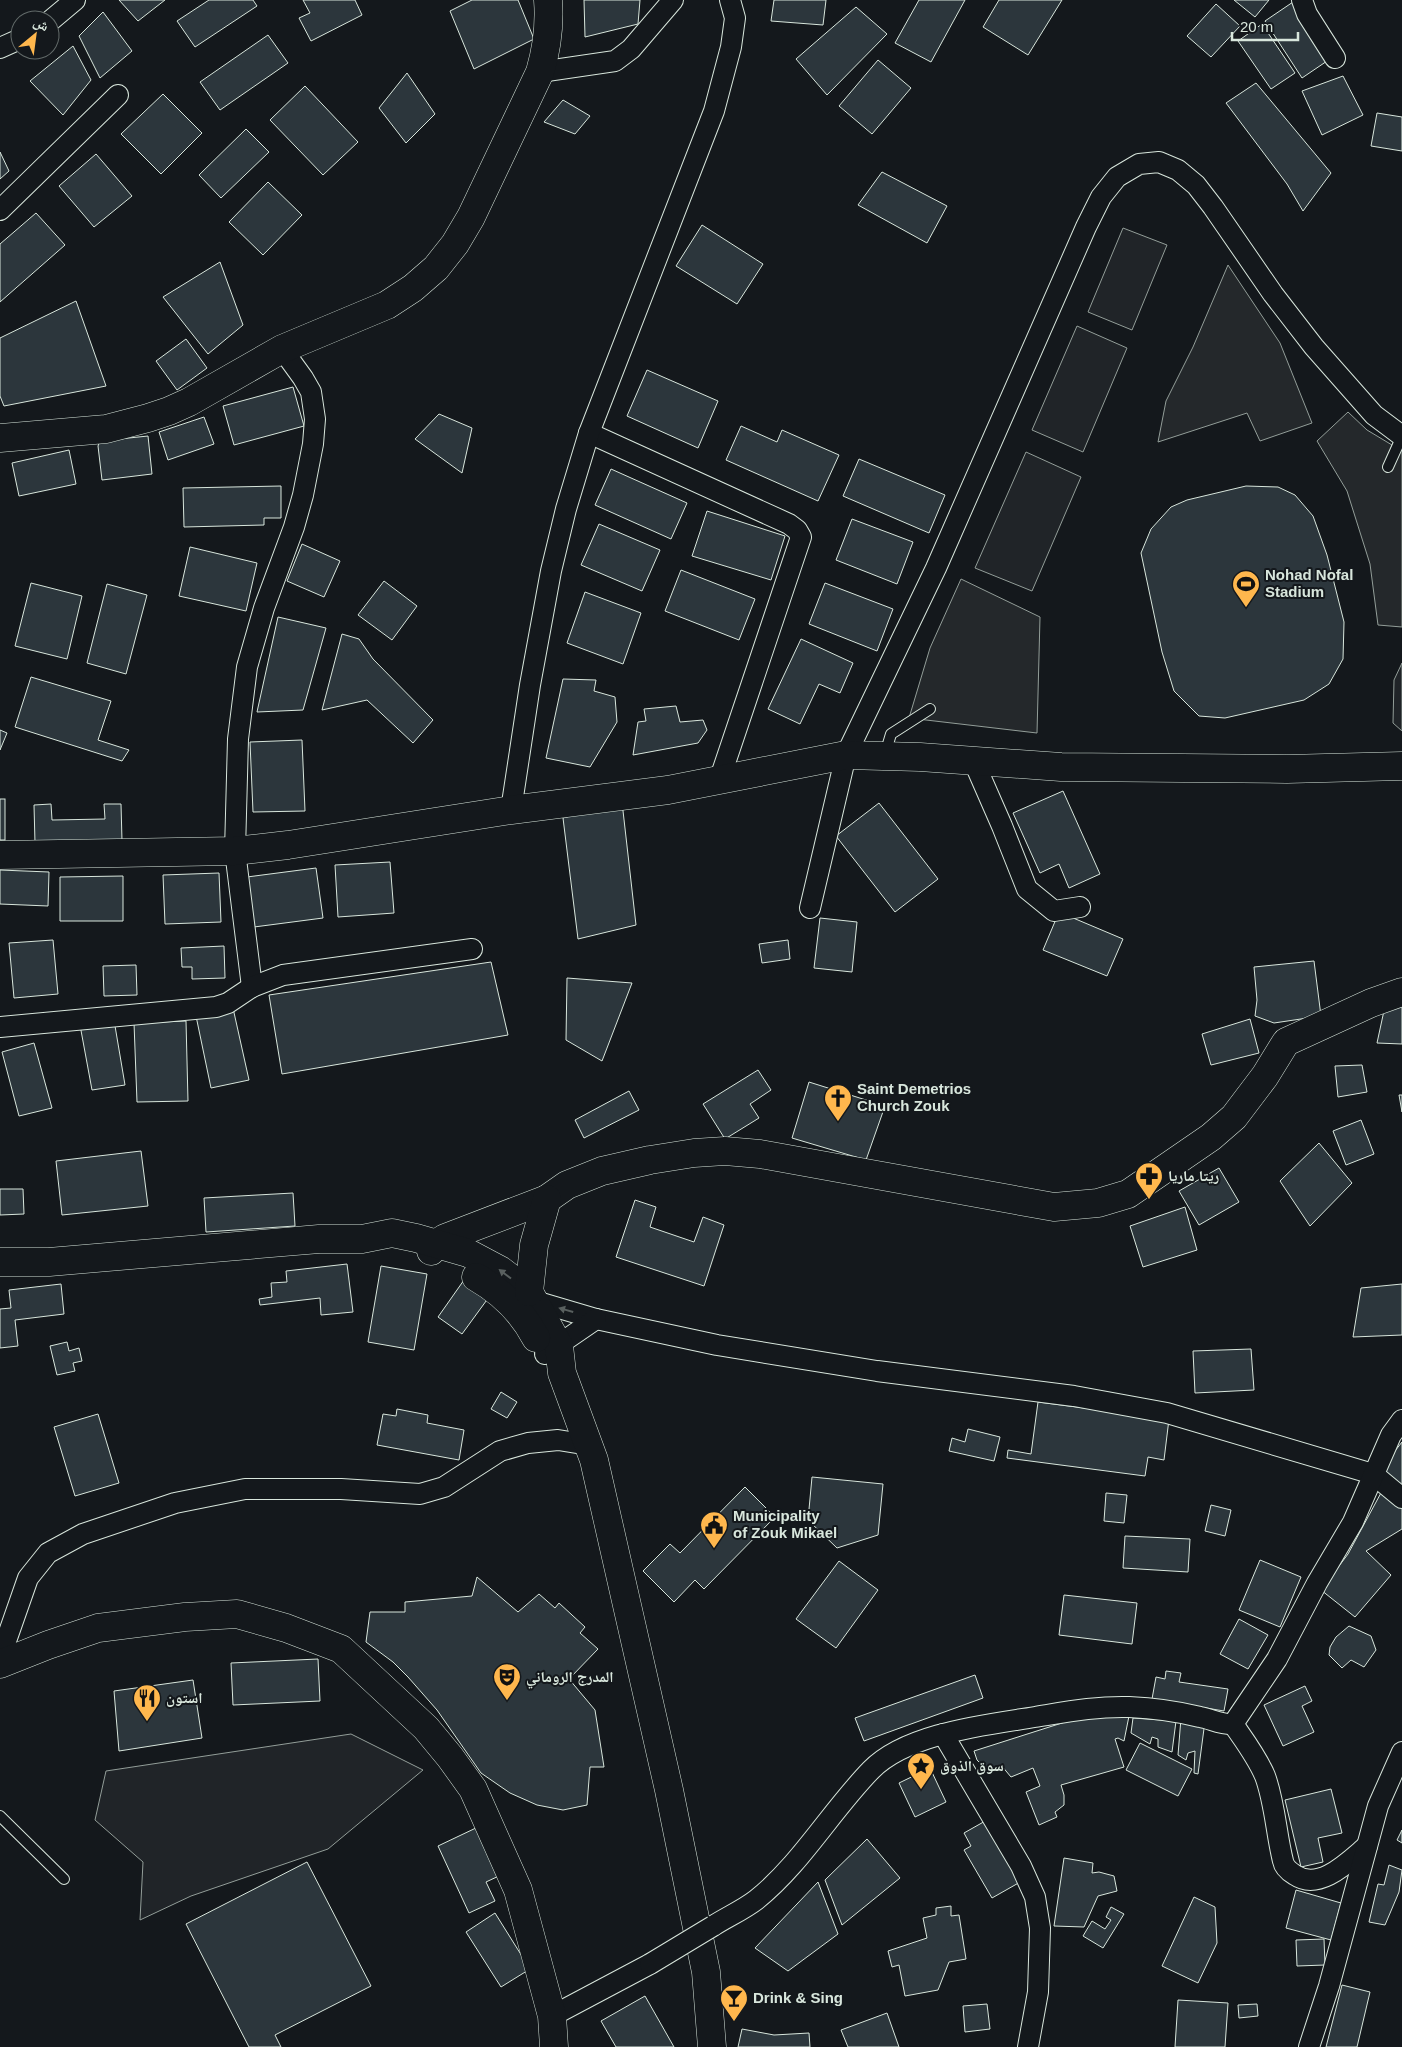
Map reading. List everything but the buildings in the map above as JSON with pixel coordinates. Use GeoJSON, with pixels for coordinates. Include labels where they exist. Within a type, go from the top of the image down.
{"type":"FeatureCollection","features":[{"type":"Feature","properties":{"kind":"main road"},"geometry":{"type":"LineString","coordinates":[[0,438],[91,431],[148,418],[189,402],[282,349],[387,305],[413,288],[436,268],[455,244],[471,217],[540,72],[547,48],[550,24],[548,0]]}},
{"type":"Feature","properties":{"kind":"main road"},"geometry":{"type":"LineString","coordinates":[[0,855],[235,851],[288,845],[511,810],[668,790],[846,755],[885,755],[1061,767],[1287,769],[1402,766]]}},
{"type":"Feature","properties":{"kind":"main road"},"geometry":{"type":"LineString","coordinates":[[712,2047],[706,1972],[669,1790],[590,1445],[532,1297],[534,1244],[557,1192],[602,1171],[650,1160],[694,1153],[725,1151],[760,1154],[1054,1207],[1098,1203],[1128,1194],[1210,1137],[1234,1117],[1245,1104],[1286,1042],[1371,1003],[1402,992]]}},
{"type":"Feature","properties":{"kind":"main road"},"geometry":{"type":"LineString","coordinates":[[421,1248],[432,1226],[544,1186],[557,1192]]}},
{"type":"Feature","properties":{"kind":"main road"},"geometry":{"type":"LineString","coordinates":[[0,1262],[49,1262],[319,1239],[362,1239],[392,1233],[490,1285],[518,1309],[556,1358]]}},
{"type":"Feature","properties":{"kind":"main road"},"geometry":{"type":"LineString","coordinates":[[421,1248],[468,1253],[500,1270],[532,1297]]}},
{"type":"Feature","properties":{"kind":"main road"},"geometry":{"type":"LineString","coordinates":[[0,1664],[98,1628],[185,1617],[237,1614],[286,1628],[341,1649],[426,1728],[473,1789],[518,1890],[552,2016],[554,2047]]}},
{"type":"Feature","properties":{"kind":"street"},"geometry":{"type":"LineString","coordinates":[[60,13],[75,0]]}},
{"type":"Feature","properties":{"kind":"street"},"geometry":{"type":"LineString","coordinates":[[540,72],[615,61],[631,49],[673,0]]}},
{"type":"Feature","properties":{"kind":"street"},"geometry":{"type":"LineString","coordinates":[[511,810],[530,685],[551,571],[566,509],[590,433],[714,111],[734,28],[735,18],[730,0]]}},
{"type":"Feature","properties":{"kind":"street"},"geometry":{"type":"LineString","coordinates":[[1302,0],[1307,14],[1336,58]]}},
{"type":"Feature","properties":{"kind":"street"},"geometry":{"type":"LineString","coordinates":[[0,210],[118,95]]}},
{"type":"Feature","properties":{"kind":"street"},"geometry":{"type":"LineString","coordinates":[[810,908],[846,755],[936,568],[1086,227],[1101,197],[1117,177],[1139,164],[1159,162],[1178,170],[1196,185],[1314,347],[1374,415],[1402,436]]}},
{"type":"Feature","properties":{"kind":"street"},"geometry":{"type":"LineString","coordinates":[[252,987],[235,851],[238,739],[247,667],[264,608],[294,527],[303,495],[313,444],[315,419],[311,392],[282,349]]}},
{"type":"Feature","properties":{"kind":"street"},"geometry":{"type":"LineString","coordinates":[[590,433],[788,524],[797,530],[801,537],[720,781]]}},
{"type":"Feature","properties":{"kind":"street"},"geometry":{"type":"LineString","coordinates":[[974,762],[1027,888],[1054,911],[1080,907]]}},
{"type":"Feature","properties":{"kind":"street"},"geometry":{"type":"LineString","coordinates":[[0,1027],[216,1006],[228,1003],[252,987],[283,975],[472,949]]}},
{"type":"Feature","properties":{"kind":"street"},"geometry":{"type":"LineString","coordinates":[[532,1297],[596,1319],[727,1347],[877,1371],[1074,1396],[1168,1414],[1373,1474],[1402,1498]]}},
{"type":"Feature","properties":{"kind":"street"},"geometry":{"type":"LineString","coordinates":[[556,1358],[596,1319]]}},
{"type":"Feature","properties":{"kind":"street"},"geometry":{"type":"LineString","coordinates":[[1233,1724],[1277,1659],[1317,1583],[1354,1522],[1391,1435],[1402,1420]]}},
{"type":"Feature","properties":{"kind":"street"},"geometry":{"type":"LineString","coordinates":[[0,1658],[28,1578],[48,1553],[83,1534],[175,1503],[246,1489],[340,1489],[420,1494],[444,1487],[500,1451],[528,1443],[558,1440],[590,1445]]}},
{"type":"Feature","properties":{"kind":"street"},"geometry":{"type":"LineString","coordinates":[[552,2016],[650,1964],[755,1901],[792,1864],[872,1768],[906,1747],[943,1734],[970,1728],[1091,1708],[1128,1707],[1170,1710],[1225,1724],[1233,1724]]}},
{"type":"Feature","properties":{"kind":"street"},"geometry":{"type":"LineString","coordinates":[[1233,1724],[1254,1754],[1264,1776],[1272,1802],[1283,1863],[1290,1871],[1300,1878],[1322,1878],[1343,1866],[1367,1846]]}},
{"type":"Feature","properties":{"kind":"street"},"geometry":{"type":"LineString","coordinates":[[943,1734],[1021,1866],[1035,1896],[1040,1928],[1038,1992],[1028,2047]]}},
{"type":"Feature","properties":{"kind":"street"},"geometry":{"type":"LineString","coordinates":[[1310,2047],[1329,1986],[1378,1806],[1402,1752]]}},
{"type":"Feature","properties":{"kind":"lane"},"geometry":{"type":"LineString","coordinates":[[1388,467],[1402,436]]}},
{"type":"Feature","properties":{"kind":"lane"},"geometry":{"type":"LineString","coordinates":[[885,755],[891,734],[930,709]]}},
{"type":"Feature","properties":{"kind":"lane"},"geometry":{"type":"LineString","coordinates":[[0,1816],[64,1879]]}},
{"type":"Feature","properties":{"kind":"shaded area"},"geometry":{"type":"Polygon","coordinates":[[[1123,228],[1167,245],[1132,330],[1088,312],[1123,228]]]}},
{"type":"Feature","properties":{"kind":"shaded area"},"geometry":{"type":"Polygon","coordinates":[[[1228,265],[1280,343],[1312,423],[1260,441],[1247,413],[1158,442],[1166,401],[1193,347],[1228,265]]]}},
{"type":"Feature","properties":{"kind":"shaded area"},"geometry":{"type":"Polygon","coordinates":[[[1077,326],[1127,348],[1083,452],[1032,430],[1077,326]]]}},
{"type":"Feature","properties":{"kind":"shaded area"},"geometry":{"type":"Polygon","coordinates":[[[1348,412],[1367,430],[1402,451],[1402,627],[1378,625],[1370,564],[1347,491],[1317,441],[1348,412]]]}},
{"type":"Feature","properties":{"kind":"shaded area"},"geometry":{"type":"Polygon","coordinates":[[[1026,452],[1081,477],[1032,591],[975,568],[1026,452]]]}},
{"type":"Feature","properties":{"kind":"shaded area"},"geometry":{"type":"Polygon","coordinates":[[[961,579],[1040,617],[1037,733],[909,718],[930,648],[961,579]]]}},
{"type":"Feature","properties":{"kind":"shaded area"},"geometry":{"type":"Polygon","coordinates":[[[1402,663],[1402,731],[1393,723],[1394,680],[1402,663]]]}},
{"type":"Feature","properties":{"kind":"shaded area"},"geometry":{"type":"Polygon","coordinates":[[[351,1734],[423,1770],[328,1849],[191,1896],[140,1920],[143,1862],[95,1820],[106,1771],[351,1734]]]}},
{"type":"Feature","properties":{"kind":"place","name":"Nohad Nofal Stadium"},"geometry":{"type":"Point","coordinates":[1246,608]}},
{"type":"Feature","properties":{"kind":"place","name":"Saint Demetrios Church Zouk"},"geometry":{"type":"Point","coordinates":[838,1122]}},
{"type":"Feature","properties":{"kind":"place","name":"ريتا ماريا"},"geometry":{"type":"Point","coordinates":[1149,1200]}},
{"type":"Feature","properties":{"kind":"place","name":"Municipality of Zouk Mikael"},"geometry":{"type":"Point","coordinates":[714,1549]}},
{"type":"Feature","properties":{"kind":"place","name":"المدرج الروماني"},"geometry":{"type":"Point","coordinates":[507,1701]}},
{"type":"Feature","properties":{"kind":"place","name":"استون"},"geometry":{"type":"Point","coordinates":[147,1722]}},
{"type":"Feature","properties":{"kind":"place","name":"سوق الذوق"},"geometry":{"type":"Point","coordinates":[921,1790]}},
{"type":"Feature","properties":{"kind":"place","name":"Drink & Sing"},"geometry":{"type":"Point","coordinates":[734,2022]}}]}
